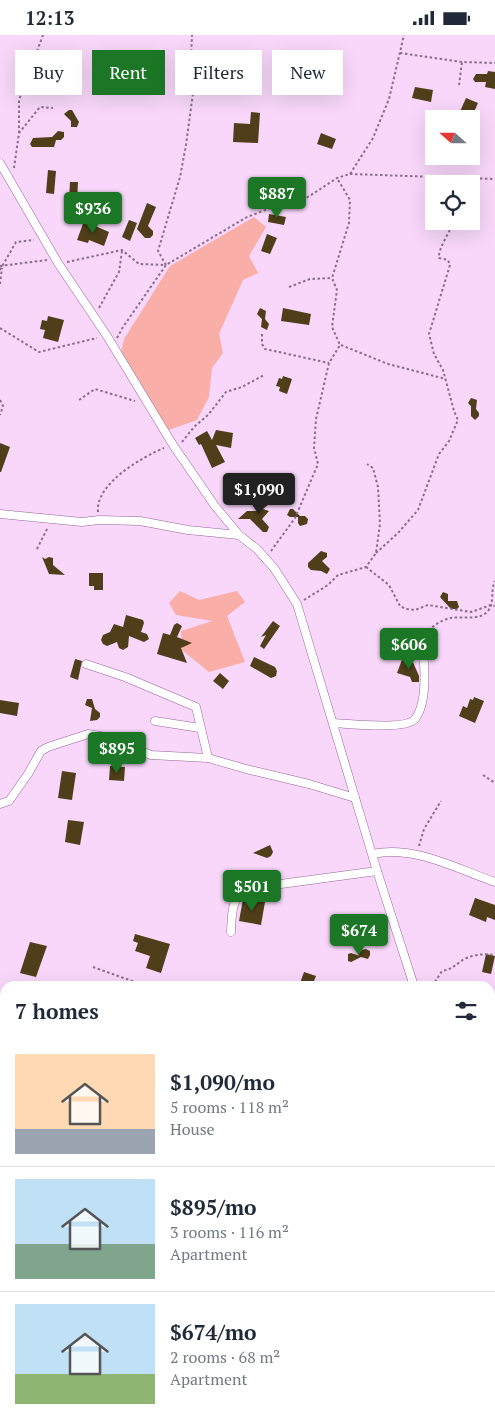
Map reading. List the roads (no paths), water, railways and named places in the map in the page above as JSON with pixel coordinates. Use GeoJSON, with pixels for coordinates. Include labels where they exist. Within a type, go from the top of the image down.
{"type":"FeatureCollection","features":[{"type":"Feature","properties":{"kind":"street"},"geometry":{"type":"LineString","coordinates":[[0,163],[43,239],[107,336],[174,447],[215,506],[239,535],[266,559],[297,604],[377,871],[413,981]]}},
{"type":"Feature","properties":{"kind":"street"},"geometry":{"type":"LineString","coordinates":[[0,514],[82,522],[99,519],[140,521],[188,530],[239,535]]}},
{"type":"Feature","properties":{"kind":"street"},"geometry":{"type":"LineString","coordinates":[[334,723],[395,725],[410,723],[416,719],[422,700],[424,661]]}},
{"type":"Feature","properties":{"kind":"street"},"geometry":{"type":"LineString","coordinates":[[86,664],[125,677],[196,707],[208,758]]}},
{"type":"Feature","properties":{"kind":"street"},"geometry":{"type":"LineString","coordinates":[[155,721],[200,728]]}},
{"type":"Feature","properties":{"kind":"street"},"geometry":{"type":"LineString","coordinates":[[0,804],[9,801],[28,775],[41,751],[88,733],[106,737],[152,755],[208,758],[355,798]]}},
{"type":"Feature","properties":{"kind":"street"},"geometry":{"type":"LineString","coordinates":[[373,854],[384,852],[416,854],[495,883]]}},
{"type":"Feature","properties":{"kind":"street"},"geometry":{"type":"LineString","coordinates":[[231,932],[232,908],[236,896],[244,889],[377,871]]}}]}
